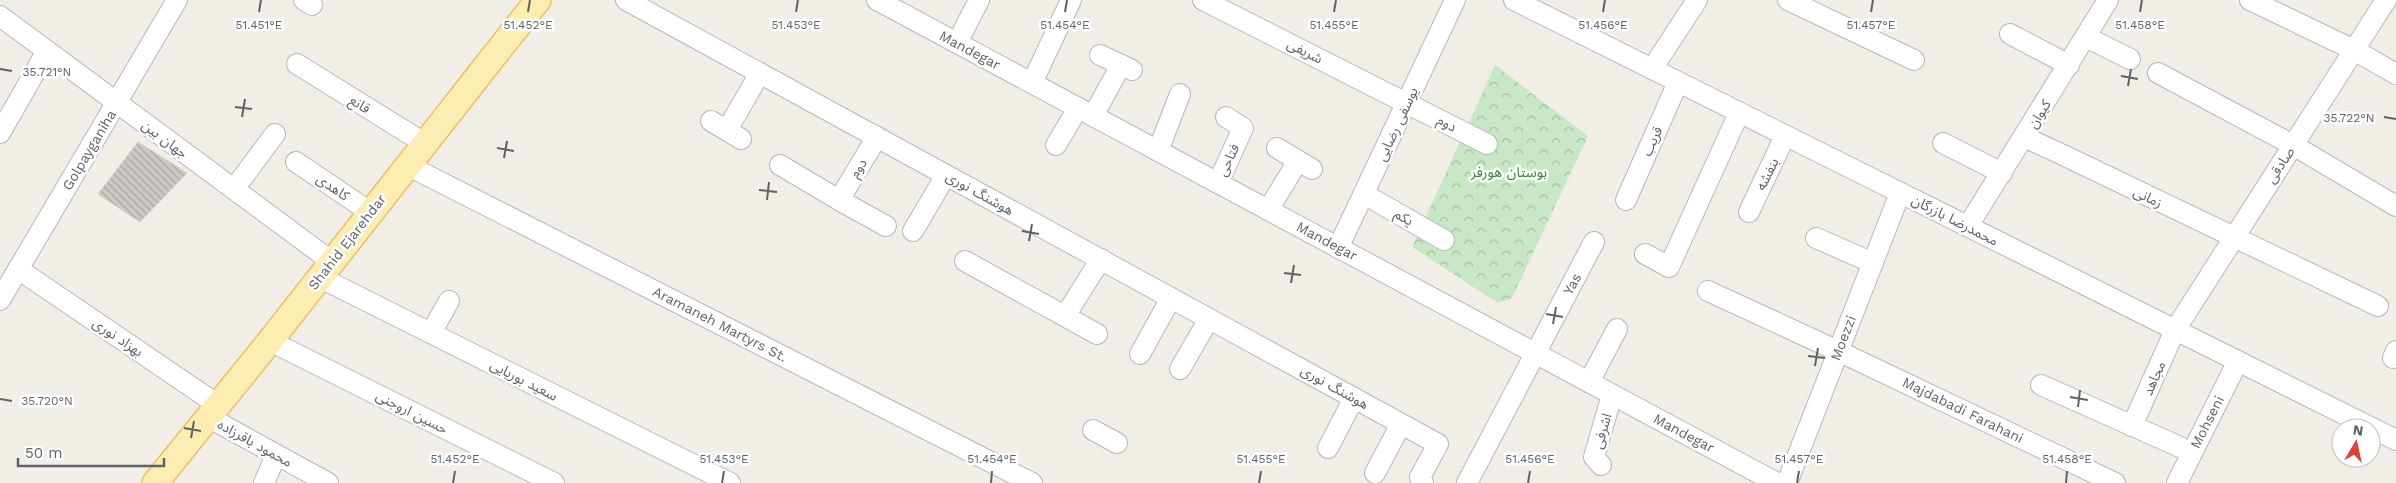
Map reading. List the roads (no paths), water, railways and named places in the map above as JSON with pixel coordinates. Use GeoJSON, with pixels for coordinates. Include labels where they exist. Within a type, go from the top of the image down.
{"type":"FeatureCollection","features":[{"type":"Feature","properties":{"kind":"main road","name":"Shahid Ejarehdar"},"geometry":{"type":"LineString","coordinates":[[156,483],[538,0]]}},
{"type":"Feature","properties":{"kind":"street","name":"Golpayganiha"},"geometry":{"type":"LineString","coordinates":[[0,300],[177,0]]}},
{"type":"Feature","properties":{"kind":"street","name":"هوشنگ نوری"},"geometry":{"type":"LineString","coordinates":[[626,0],[1438,444],[1420,478],[1422,483]]}},
{"type":"Feature","properties":{"kind":"street"},"geometry":{"type":"LineString","coordinates":[[958,43],[979,0]]}},
{"type":"Feature","properties":{"kind":"street"},"geometry":{"type":"LineString","coordinates":[[1032,83],[1071,0]]}},
{"type":"Feature","properties":{"kind":"street","name":"شریفی"},"geometry":{"type":"LineString","coordinates":[[1203,0],[1407,103]]}},
{"type":"Feature","properties":{"kind":"street","name":"یوسفی رضایی"},"geometry":{"type":"LineString","coordinates":[[1338,248],[1456,0]]}},
{"type":"Feature","properties":{"kind":"street","name":"محمدرضا بازرگان"},"geometry":{"type":"LineString","coordinates":[[1514,0],[2396,440]]}},
{"type":"Feature","properties":{"kind":"street"},"geometry":{"type":"LineString","coordinates":[[1652,69],[1697,0]]}},
{"type":"Feature","properties":{"kind":"street"},"geometry":{"type":"LineString","coordinates":[[1788,0],[1914,60]]}},
{"type":"Feature","properties":{"kind":"street","name":"کیوان"},"geometry":{"type":"LineString","coordinates":[[1968,226],[2108,0]]}},
{"type":"Feature","properties":{"kind":"street"},"geometry":{"type":"LineString","coordinates":[[2250,0],[2354,50],[2396,74]]}},
{"type":"Feature","properties":{"kind":"street","name":"صادقی"},"geometry":{"type":"LineString","coordinates":[[2175,330],[2386,0]]}},
{"type":"Feature","properties":{"kind":"street","name":"Mandegar"},"geometry":{"type":"LineString","coordinates":[[879,1],[1589,382],[1765,480]]}},
{"type":"Feature","properties":{"kind":"street","name":"جهان‌ بین"},"geometry":{"type":"LineString","coordinates":[[0,16],[234,190],[325,269]]}},
{"type":"Feature","properties":{"kind":"street"},"geometry":{"type":"LineString","coordinates":[[2010,34],[2069,65]]}},
{"type":"Feature","properties":{"kind":"street"},"geometry":{"type":"LineString","coordinates":[[2086,37],[2130,60]]}},
{"type":"Feature","properties":{"kind":"street"},"geometry":{"type":"LineString","coordinates":[[0,132],[47,51]]}},
{"type":"Feature","properties":{"kind":"street"},"geometry":{"type":"LineString","coordinates":[[1056,145],[1127,68],[1100,55]]}},
{"type":"Feature","properties":{"kind":"street","name":"قانع"},"geometry":{"type":"LineString","coordinates":[[296,64],[424,144]]}},
{"type":"Feature","properties":{"kind":"street"},"geometry":{"type":"LineString","coordinates":[[726,130],[760,73]]}},
{"type":"Feature","properties":{"kind":"street"},"geometry":{"type":"LineString","coordinates":[[2158,73],[2293,144],[2396,206]]}},
{"type":"Feature","properties":{"kind":"street","name":"قریب"},"geometry":{"type":"LineString","coordinates":[[1626,200],[1678,82]]}},
{"type":"Feature","properties":{"kind":"street"},"geometry":{"type":"LineString","coordinates":[[1158,151],[1180,94]]}},
{"type":"Feature","properties":{"kind":"street","name":"دوم"},"geometry":{"type":"LineString","coordinates":[[1407,103],[1487,144]]}},
{"type":"Feature","properties":{"kind":"street"},"geometry":{"type":"LineString","coordinates":[[1645,254],[1669,267],[1739,112]]}},
{"type":"Feature","properties":{"kind":"street","name":"فتاحی"},"geometry":{"type":"LineString","coordinates":[[1218,183],[1243,128],[1226,117]]}},
{"type":"Feature","properties":{"kind":"street"},"geometry":{"type":"LineString","coordinates":[[234,190],[275,134]]}},
{"type":"Feature","properties":{"kind":"street","name":"بنفشه"},"geometry":{"type":"LineString","coordinates":[[1749,212],[1785,136]]}},
{"type":"Feature","properties":{"kind":"street","name":"دوم"},"geometry":{"type":"LineString","coordinates":[[839,200],[877,137]]}},
{"type":"Feature","properties":{"kind":"street","name":"زمانی"},"geometry":{"type":"LineString","coordinates":[[2024,137],[2378,306]]}},
{"type":"Feature","properties":{"kind":"street"},"geometry":{"type":"LineString","coordinates":[[1943,143],[2002,173]]}},
{"type":"Feature","properties":{"kind":"street"},"geometry":{"type":"LineString","coordinates":[[1268,210],[1305,165],[1277,148]]}},
{"type":"Feature","properties":{"kind":"street","name":"کاهدی"},"geometry":{"type":"LineString","coordinates":[[296,162],[370,212]]}},
{"type":"Feature","properties":{"kind":"street"},"geometry":{"type":"LineString","coordinates":[[780,164],[886,226]]}},
{"type":"Feature","properties":{"kind":"street","name":"Aramaneh Martyrs St."},"geometry":{"type":"LineString","coordinates":[[408,165],[1032,483]]}},
{"type":"Feature","properties":{"kind":"street"},"geometry":{"type":"LineString","coordinates":[[913,231],[946,175]]}},
{"type":"Feature","properties":{"kind":"street","name":"Moezzi"},"geometry":{"type":"LineString","coordinates":[[1787,483],[1900,193]]}},
{"type":"Feature","properties":{"kind":"street","name":"یکم"},"geometry":{"type":"LineString","coordinates":[[1364,194],[1444,240]]}},
{"type":"Feature","properties":{"kind":"street"},"geometry":{"type":"LineString","coordinates":[[1816,238],[1872,263]]}},
{"type":"Feature","properties":{"kind":"street","name":"Yas"},"geometry":{"type":"LineString","coordinates":[[1467,483],[1594,242]]}},
{"type":"Feature","properties":{"kind":"street"},"geometry":{"type":"LineString","coordinates":[[1064,316],[1101,259]]}},
{"type":"Feature","properties":{"kind":"street"},"geometry":{"type":"LineString","coordinates":[[965,261],[1097,334]]}},
{"type":"Feature","properties":{"kind":"street","name":"بهزاد نوری"},"geometry":{"type":"LineString","coordinates":[[18,269],[213,411]]}},
{"type":"Feature","properties":{"kind":"street","name":"سعید بوریایی"},"geometry":{"type":"LineString","coordinates":[[325,269],[431,334],[730,483]]}},
{"type":"Feature","properties":{"kind":"street","name":"Majdabadi Farahani"},"geometry":{"type":"LineString","coordinates":[[1708,291],[2115,483]]}},
{"type":"Feature","properties":{"kind":"street"},"geometry":{"type":"LineString","coordinates":[[1140,354],[1171,298]]}},
{"type":"Feature","properties":{"kind":"street"},"geometry":{"type":"LineString","coordinates":[[431,334],[449,301]]}},
{"type":"Feature","properties":{"kind":"street"},"geometry":{"type":"LineString","coordinates":[[1180,369],[1209,319]]}},
{"type":"Feature","properties":{"kind":"street"},"geometry":{"type":"LineString","coordinates":[[1589,382],[1618,330]]}},
{"type":"Feature","properties":{"kind":"street","name":"مجاهد"},"geometry":{"type":"LineString","coordinates":[[2132,426],[2175,330]]}},
{"type":"Feature","properties":{"kind":"street","name":"حسین اروجنی"},"geometry":{"type":"LineString","coordinates":[[270,341],[554,483]]}},
{"type":"Feature","properties":{"kind":"street","name":"Mohseni"},"geometry":{"type":"LineString","coordinates":[[2177,483],[2238,361]]}},
{"type":"Feature","properties":{"kind":"street"},"geometry":{"type":"LineString","coordinates":[[2041,385],[2180,447]]}},
{"type":"Feature","properties":{"kind":"street","name":"اشرفی"},"geometry":{"type":"LineString","coordinates":[[1600,465],[1594,457],[1612,395]]}},
{"type":"Feature","properties":{"kind":"street"},"geometry":{"type":"LineString","coordinates":[[1328,448],[1354,398]]}},
{"type":"Feature","properties":{"kind":"street","name":"محمود باقرزاده"},"geometry":{"type":"LineString","coordinates":[[213,411],[276,455],[328,483]]}},
{"type":"Feature","properties":{"kind":"street"},"geometry":{"type":"LineString","coordinates":[[1375,473],[1402,424]]}},
{"type":"Feature","properties":{"kind":"street"},"geometry":{"type":"LineString","coordinates":[[1093,430],[1117,443]]}},
{"type":"Feature","properties":{"kind":"street"},"geometry":{"type":"LineString","coordinates":[[264,483],[276,455]]}},
{"type":"Feature","properties":{"kind":"park label","name":"بوستان هورفر"},"geometry":{"type":"Point","coordinates":[1509,172]}}]}
